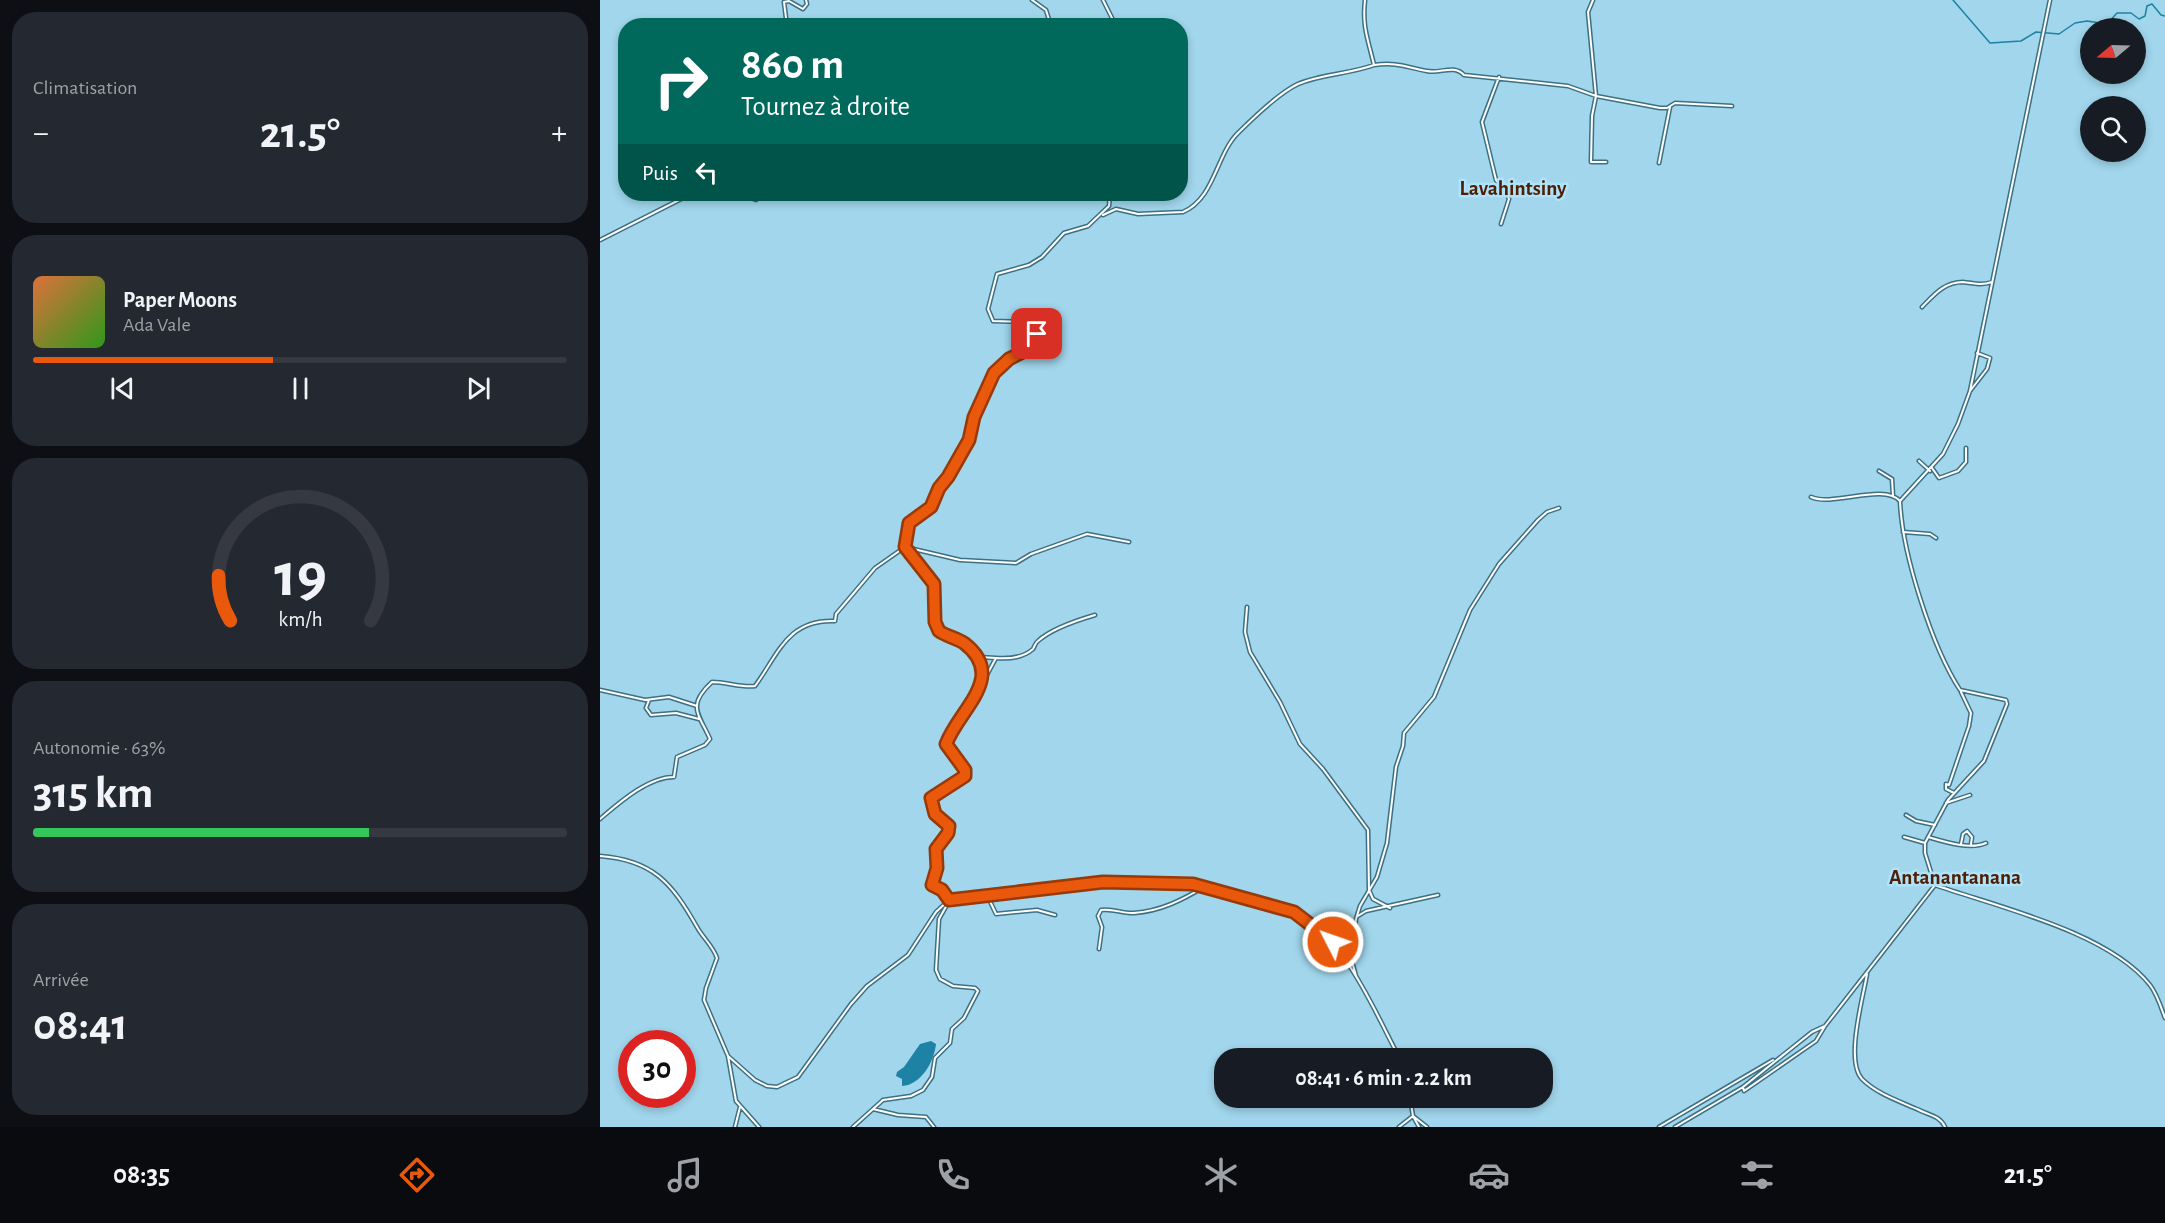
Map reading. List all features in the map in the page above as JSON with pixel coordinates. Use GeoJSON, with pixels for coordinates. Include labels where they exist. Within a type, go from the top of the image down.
{"type":"FeatureCollection","features":[{"type":"Feature","properties":{"kind":"street"},"geometry":{"type":"LineString","coordinates":[[786,18],[784,2],[803,9],[807,4],[806,0]]}},
{"type":"Feature","properties":{"kind":"street"},"geometry":{"type":"LineString","coordinates":[[1032,0],[1046,9],[1049,18]]}},
{"type":"Feature","properties":{"kind":"street"},"geometry":{"type":"LineString","coordinates":[[1103,0],[1112,18]]}},
{"type":"Feature","properties":{"kind":"street"},"geometry":{"type":"LineString","coordinates":[[1365,0],[1364,33],[1369,41],[1374,65]]}},
{"type":"Feature","properties":{"kind":"street"},"geometry":{"type":"LineString","coordinates":[[1593,0],[1587,12],[1596,96],[1592,116],[1591,162],[1606,162]]}},
{"type":"Feature","properties":{"kind":"street"},"geometry":{"type":"LineString","coordinates":[[1900,501],[1931,470],[1958,424],[1970,391],[2050,0]]}},
{"type":"Feature","properties":{"kind":"street"},"geometry":{"type":"LineString","coordinates":[[600,819],[644,788],[666,777],[674,777],[677,757],[705,745],[710,739],[699,718],[697,706],[705,688],[712,682],[728,682],[745,687],[755,686],[780,644],[799,629],[824,620],[835,621],[836,614],[875,568],[905,547],[909,523],[931,507],[939,488],[948,477],[969,440],[974,417],[994,373],[1009,359],[1038,344],[1037,334],[1029,322],[993,321],[988,309],[997,274],[1029,265],[1042,256],[1064,233],[1088,226],[1101,216],[1116,209],[1138,214],[1183,212],[1190,209],[1208,188],[1235,136],[1261,112],[1298,84],[1374,65],[1405,64],[1428,71],[1453,68],[1464,75],[1575,87],[1596,96],[1660,108],[1670,107],[1675,103],[1732,105]]}},
{"type":"Feature","properties":{"kind":"street"},"geometry":{"type":"LineString","coordinates":[[1499,77],[1482,122],[1496,180],[1506,191],[1509,200],[1501,224]]}},
{"type":"Feature","properties":{"kind":"street"},"geometry":{"type":"LineString","coordinates":[[1659,163],[1670,107]]}},
{"type":"Feature","properties":{"kind":"street"},"geometry":{"type":"LineString","coordinates":[[600,240],[677,201]]}},
{"type":"Feature","properties":{"kind":"street"},"geometry":{"type":"LineString","coordinates":[[1101,216],[1109,206],[1109,201]]}},
{"type":"Feature","properties":{"kind":"street"},"geometry":{"type":"LineString","coordinates":[[1922,307],[1945,286],[1961,282],[1981,285],[1992,282]]}},
{"type":"Feature","properties":{"kind":"street"},"geometry":{"type":"LineString","coordinates":[[1970,391],[1990,364],[1990,358],[1977,353]]}},
{"type":"Feature","properties":{"kind":"street"},"geometry":{"type":"LineString","coordinates":[[1919,461],[1939,478],[1958,471],[1966,462],[1966,448]]}},
{"type":"Feature","properties":{"kind":"street"},"geometry":{"type":"LineString","coordinates":[[1879,471],[1892,479],[1893,496]]}},
{"type":"Feature","properties":{"kind":"street"},"geometry":{"type":"LineString","coordinates":[[1811,496],[1831,498],[1893,496],[1900,501],[1903,532],[1911,566],[1938,645],[1971,713],[1969,726],[1949,785],[1946,784],[1946,789],[1954,793]]}},
{"type":"Feature","properties":{"kind":"street"},"geometry":{"type":"LineString","coordinates":[[1357,979],[1351,958],[1356,919],[1377,877],[1386,843],[1396,767],[1406,729],[1434,696],[1470,610],[1499,564],[1543,516],[1559,508]]}},
{"type":"Feature","properties":{"kind":"street"},"geometry":{"type":"LineString","coordinates":[[1903,532],[1930,534],[1936,537]]}},
{"type":"Feature","properties":{"kind":"street"},"geometry":{"type":"LineString","coordinates":[[905,547],[960,560],[1016,563],[1031,554],[1087,534],[1129,542]]}},
{"type":"Feature","properties":{"kind":"street"},"geometry":{"type":"LineString","coordinates":[[905,547],[934,584],[935,622],[939,631],[961,641],[979,657],[982,667],[981,684]]}},
{"type":"Feature","properties":{"kind":"street"},"geometry":{"type":"LineString","coordinates":[[1247,607],[1245,632],[1250,652],[1280,702],[1300,744],[1323,769],[1368,831],[1369,890],[1373,899],[1390,908]]}},
{"type":"Feature","properties":{"kind":"street"},"geometry":{"type":"LineString","coordinates":[[979,657],[1009,659],[1021,655],[1033,648],[1037,641],[1066,624],[1095,615]]}},
{"type":"Feature","properties":{"kind":"street"},"geometry":{"type":"LineString","coordinates":[[949,900],[942,890],[932,885],[937,868],[936,849],[948,833],[949,826],[935,814],[931,798],[965,776],[965,770],[946,744],[996,658]]}},
{"type":"Feature","properties":{"kind":"street"},"geometry":{"type":"LineString","coordinates":[[600,690],[649,699],[669,697],[697,706]]}},
{"type":"Feature","properties":{"kind":"street"},"geometry":{"type":"LineString","coordinates":[[1935,885],[1925,853],[1925,843],[1946,803],[1984,761],[2007,704],[2006,700],[1960,690]]}},
{"type":"Feature","properties":{"kind":"street"},"geometry":{"type":"LineString","coordinates":[[649,699],[646,708],[651,715],[676,713],[699,718]]}},
{"type":"Feature","properties":{"kind":"street"},"geometry":{"type":"LineString","coordinates":[[1946,803],[1970,795]]}},
{"type":"Feature","properties":{"kind":"street"},"geometry":{"type":"LineString","coordinates":[[1906,815],[1916,821],[1935,825]]}},
{"type":"Feature","properties":{"kind":"street"},"geometry":{"type":"LineString","coordinates":[[1961,844],[1963,834],[1967,831],[1972,837],[1971,844]]}},
{"type":"Feature","properties":{"kind":"street"},"geometry":{"type":"LineString","coordinates":[[1904,837],[1925,843]]}},
{"type":"Feature","properties":{"kind":"street"},"geometry":{"type":"LineString","coordinates":[[1928,837],[1979,846],[1986,843]]}},
{"type":"Feature","properties":{"kind":"street"},"geometry":{"type":"LineString","coordinates":[[600,856],[618,857],[641,864],[656,873],[684,903],[717,958],[706,988],[705,1000],[728,1056],[733,1090],[740,1107],[759,1127]]}},
{"type":"Feature","properties":{"kind":"street"},"geometry":{"type":"LineString","coordinates":[[728,1056],[733,1058],[741,1070],[767,1086],[777,1087],[794,1080],[851,1004],[867,986],[908,955],[936,912],[949,900],[1103,882],[1204,887],[1294,912],[1325,933],[1342,953],[1394,1048]]}},
{"type":"Feature","properties":{"kind":"street"},"geometry":{"type":"LineString","coordinates":[[1743,1087],[1744,1091],[1816,1041],[1825,1026],[1935,885]]}},
{"type":"Feature","properties":{"kind":"street"},"geometry":{"type":"LineString","coordinates":[[1935,885],[2088,937],[2120,958],[2148,982],[2165,1018]]}},
{"type":"Feature","properties":{"kind":"street"},"geometry":{"type":"LineString","coordinates":[[1099,949],[1102,927],[1098,916],[1101,909],[1111,908],[1134,913],[1169,907],[1204,887]]}},
{"type":"Feature","properties":{"kind":"street"},"geometry":{"type":"LineString","coordinates":[[987,895],[996,914],[1037,910],[1055,915]]}},
{"type":"Feature","properties":{"kind":"street"},"geometry":{"type":"LineString","coordinates":[[1356,919],[1366,911],[1390,908],[1438,895]]}},
{"type":"Feature","properties":{"kind":"street"},"geometry":{"type":"LineString","coordinates":[[853,1127],[883,1100],[911,1096],[923,1090],[932,1077],[932,1065],[935,1058],[950,1043],[952,1029],[964,1018],[978,991],[975,987],[953,986],[940,979],[936,970],[939,919],[949,900]]}},
{"type":"Feature","properties":{"kind":"street"},"geometry":{"type":"LineString","coordinates":[[1342,953],[1350,950],[1352,944]]}},
{"type":"Feature","properties":{"kind":"street"},"geometry":{"type":"LineString","coordinates":[[1868,972],[1855,1044],[1854,1061],[1858,1074],[1875,1090],[1938,1118],[1946,1127]]}},
{"type":"Feature","properties":{"kind":"street"},"geometry":{"type":"LineString","coordinates":[[1675,1127],[1743,1087],[1812,1032],[1825,1026]]}},
{"type":"Feature","properties":{"kind":"street"},"geometry":{"type":"LineString","coordinates":[[1659,1127],[1776,1059]]}},
{"type":"Feature","properties":{"kind":"street"},"geometry":{"type":"LineString","coordinates":[[735,1127],[740,1107]]}},
{"type":"Feature","properties":{"kind":"street"},"geometry":{"type":"LineString","coordinates":[[1412,1108],[1419,1127]]}},
{"type":"Feature","properties":{"kind":"street"},"geometry":{"type":"LineString","coordinates":[[873,1109],[898,1115],[926,1117],[934,1127]]}},
{"type":"Feature","properties":{"kind":"street"},"geometry":{"type":"LineString","coordinates":[[1400,1127],[1413,1116]]}},
{"type":"Feature","properties":{"kind":"street"},"geometry":{"type":"LineString","coordinates":[[1413,1116],[1427,1127]]}},
{"type":"Feature","properties":{"kind":"water"},"geometry":{"type":"Polygon","coordinates":[[[931,1041],[936,1044],[929,1065],[915,1082],[902,1086],[902,1079],[896,1076],[897,1072],[904,1067],[920,1044],[931,1041]]]}},
{"type":"Feature","properties":{"kind":"waterway"},"geometry":{"type":"LineString","coordinates":[[1953,0],[1990,43],[2021,41],[2036,32],[2059,34],[2075,23],[2087,21],[2107,24],[2117,13],[2131,13],[2139,19],[2145,16],[2147,6],[2152,4],[2161,15],[2165,16]]}},
{"type":"Feature","properties":{"kind":"district","name":"Lavahintsiny"},"geometry":{"type":"Point","coordinates":[1513,188]}},
{"type":"Feature","properties":{"kind":"district","name":"Antanantanana"},"geometry":{"type":"Point","coordinates":[1955,877]}},
{"type":"Feature","properties":{"kind":"route"},"geometry":{"type":"LineString","coordinates":[[1037,334],[1038,344],[1009,359],[994,373],[974,417],[969,440],[948,477],[939,488],[931,507],[917,514],[909,523],[905,539],[905,547],[934,584],[935,622],[939,631],[961,641],[979,657],[982,667],[981,684],[946,744],[965,770],[965,776],[931,798],[935,814],[945,820],[949,826],[948,833],[936,849],[937,868],[931,881],[932,885],[942,890],[949,900],[1103,882],[1193,884],[1294,912],[1307,919],[1333,942]]}}]}
